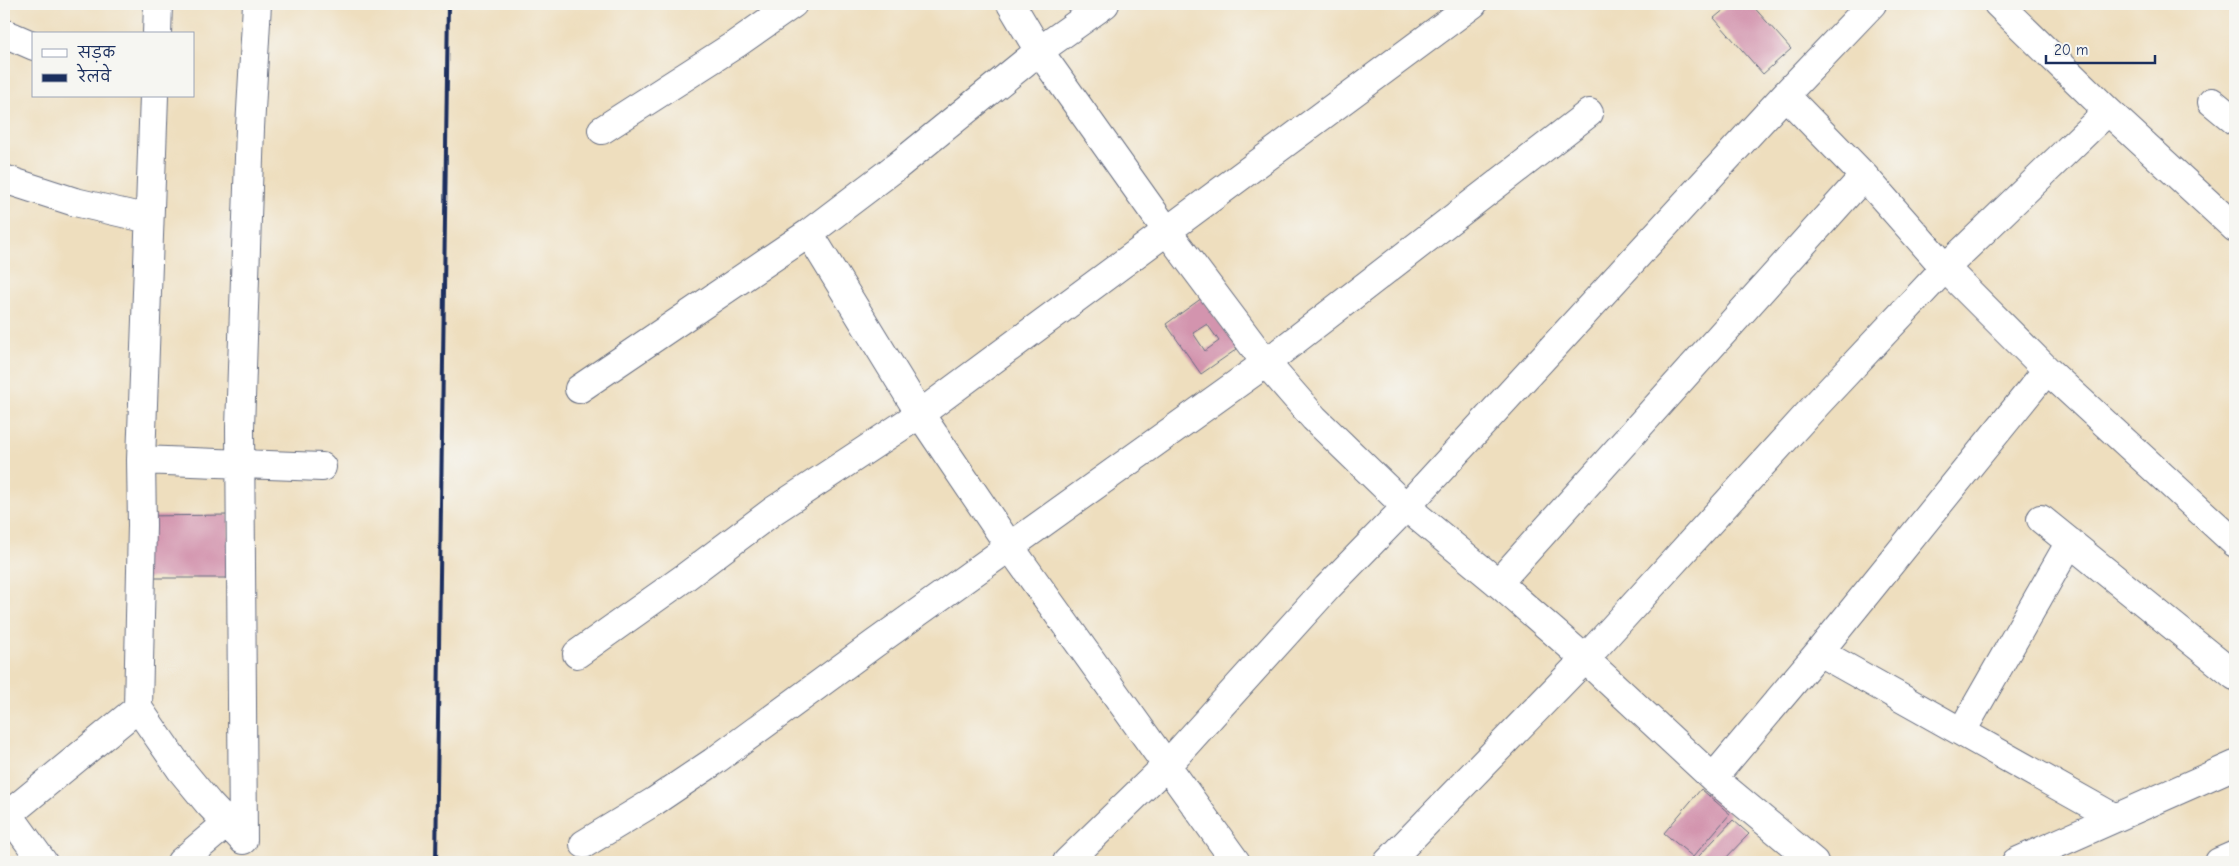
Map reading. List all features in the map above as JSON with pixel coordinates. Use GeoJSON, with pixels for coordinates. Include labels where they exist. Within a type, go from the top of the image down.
{"type":"FeatureCollection","features":[{"type":"Feature","properties":{"kind":"street"},"geometry":{"type":"LineString","coordinates":[[157,32],[158,4]]}},
{"type":"Feature","properties":{"kind":"street"},"geometry":{"type":"LineString","coordinates":[[154,98],[140,460],[142,525],[138,708],[181,770],[243,840],[239,464],[250,128],[257,4]]}},
{"type":"Feature","properties":{"kind":"street"},"geometry":{"type":"LineString","coordinates":[[602,130],[736,44],[793,4]]}},
{"type":"Feature","properties":{"kind":"street"},"geometry":{"type":"LineString","coordinates":[[1011,4],[1039,51],[1167,231],[1266,363],[1314,418],[1406,507],[1585,659],[1713,778],[1814,862]]}},
{"type":"Feature","properties":{"kind":"street"},"geometry":{"type":"LineString","coordinates":[[579,389],[809,233],[896,167],[1039,51],[1105,4]]}},
{"type":"Feature","properties":{"kind":"street"},"geometry":{"type":"LineString","coordinates":[[577,654],[684,578],[773,511],[920,414],[1473,4]]}},
{"type":"Feature","properties":{"kind":"street"},"geometry":{"type":"LineString","coordinates":[[1067,862],[1168,765],[1255,667],[1406,507],[1785,95],[1872,4]]}},
{"type":"Feature","properties":{"kind":"street"},"geometry":{"type":"LineString","coordinates":[[1998,4],[2108,111],[2235,228]]}},
{"type":"Feature","properties":{"kind":"street"},"geometry":{"type":"LineString","coordinates":[[4,33],[32,45]]}},
{"type":"Feature","properties":{"kind":"street"},"geometry":{"type":"LineString","coordinates":[[1785,95],[1864,176],[1944,268],[2047,370],[2235,543]]}},
{"type":"Feature","properties":{"kind":"street"},"geometry":{"type":"LineString","coordinates":[[2212,102],[2235,121]]}},
{"type":"Feature","properties":{"kind":"street"},"geometry":{"type":"LineString","coordinates":[[1388,862],[1585,659],[1818,402],[1944,268],[2108,111]]}},
{"type":"Feature","properties":{"kind":"street"},"geometry":{"type":"LineString","coordinates":[[584,844],[713,762],[1266,363],[1588,113]]}},
{"type":"Feature","properties":{"kind":"street"},"geometry":{"type":"LineString","coordinates":[[1498,584],[1864,176]]}},
{"type":"Feature","properties":{"kind":"street"},"geometry":{"type":"LineString","coordinates":[[4,179],[75,202],[149,219]]}},
{"type":"Feature","properties":{"kind":"street"},"geometry":{"type":"LineString","coordinates":[[809,233],[920,414],[1010,547],[1236,862]]}},
{"type":"Feature","properties":{"kind":"street"},"geometry":{"type":"LineString","coordinates":[[1713,778],[1819,652],[2047,370]]}},
{"type":"Feature","properties":{"kind":"street"},"geometry":{"type":"LineString","coordinates":[[140,460],[322,467]]}},
{"type":"Feature","properties":{"kind":"street"},"geometry":{"type":"LineString","coordinates":[[2041,519],[2235,676]]}},
{"type":"Feature","properties":{"kind":"street"},"geometry":{"type":"LineString","coordinates":[[1962,731],[2070,542]]}},
{"type":"Feature","properties":{"kind":"street"},"geometry":{"type":"LineString","coordinates":[[1819,652],[2115,818]]}},
{"type":"Feature","properties":{"kind":"street"},"geometry":{"type":"LineString","coordinates":[[43,862],[5,813],[138,708]]}},
{"type":"Feature","properties":{"kind":"street"},"geometry":{"type":"LineString","coordinates":[[2016,862],[2235,765]]}},
{"type":"Feature","properties":{"kind":"street"},"geometry":{"type":"LineString","coordinates":[[181,862],[227,823]]}},
{"type":"Feature","properties":{"kind":"street"},"geometry":{"type":"LineString","coordinates":[[2220,862],[2235,856]]}},
{"type":"Feature","properties":{"kind":"building"},"geometry":{"type":"Polygon","coordinates":[[[1731,4],[1751,4],[1791,49],[1763,74],[1714,18],[1731,4]]]}},
{"type":"Feature","properties":{"kind":"building"},"geometry":{"type":"Polygon","coordinates":[[[1202,298],[1237,349],[1201,374],[1166,324],[1202,298]],[[1207,324],[1193,333],[1205,351],[1219,341],[1207,324]]]}},
{"type":"Feature","properties":{"kind":"building"},"geometry":{"type":"Polygon","coordinates":[[[229,515],[229,578],[144,578],[143,516],[229,515]]]}},
{"type":"Feature","properties":{"kind":"building"},"geometry":{"type":"Polygon","coordinates":[[[1701,789],[1730,814],[1693,857],[1664,833],[1701,789]]]}},
{"type":"Feature","properties":{"kind":"building"},"geometry":{"type":"Polygon","coordinates":[[[1733,820],[1749,834],[1722,862],[1704,862],[1698,857],[1733,820]]]}},
{"type":"Feature","properties":{"kind":"railway"},"geometry":{"type":"LineString","coordinates":[[436,862],[448,4]]}}]}
